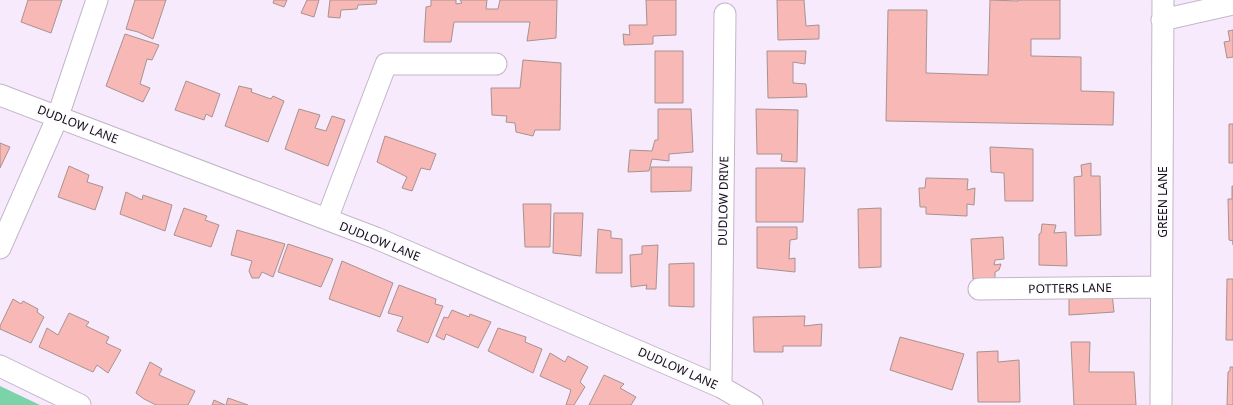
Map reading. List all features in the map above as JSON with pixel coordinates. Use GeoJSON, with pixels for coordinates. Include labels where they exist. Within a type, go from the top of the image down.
{"type":"FeatureCollection","features":[{"type":"Feature","properties":{"kind":"street"},"geometry":{"type":"LineString","coordinates":[[0,248],[58,116],[98,0]]}},
{"type":"Feature","properties":{"kind":"street","name":"GREEN LANE"},"geometry":{"type":"LineString","coordinates":[[1161,405],[1163,0]]}},
{"type":"Feature","properties":{"kind":"street"},"geometry":{"type":"LineString","coordinates":[[1162,20],[1233,4]]}},
{"type":"Feature","properties":{"kind":"street","name":"DUDLOW DRIVE"},"geometry":{"type":"LineString","coordinates":[[721,387],[725,14]]}},
{"type":"Feature","properties":{"kind":"street"},"geometry":{"type":"LineString","coordinates":[[327,219],[386,64],[496,64]]}},
{"type":"Feature","properties":{"kind":"street","name":"DUDLOW LANE"},"geometry":{"type":"LineString","coordinates":[[0,95],[376,238],[721,387],[752,405]]}},
{"type":"Feature","properties":{"kind":"street","name":"POTTERS LANE"},"geometry":{"type":"LineString","coordinates":[[979,289],[1161,287]]}},
{"type":"Feature","properties":{"kind":"street"},"geometry":{"type":"LineString","coordinates":[[0,366],[80,405]]}},
{"type":"Feature","properties":{"kind":"green space"},"geometry":{"type":"Polygon","coordinates":[[[0,386],[40,405],[0,405],[0,386]]]}},
{"type":"Feature","properties":{"kind":"building"},"geometry":{"type":"Polygon","coordinates":[[[28,0],[62,0],[51,33],[21,22],[28,0]]]}},
{"type":"Feature","properties":{"kind":"building"},"geometry":{"type":"Polygon","coordinates":[[[135,0],[166,0],[153,39],[138,32],[126,29],[135,0]]]}},
{"type":"Feature","properties":{"kind":"building"},"geometry":{"type":"Polygon","coordinates":[[[274,0],[287,0],[284,7],[273,3],[274,0]]]}},
{"type":"Feature","properties":{"kind":"building"},"geometry":{"type":"Polygon","coordinates":[[[307,0],[319,0],[314,17],[301,13],[307,0]]]}},
{"type":"Feature","properties":{"kind":"building"},"geometry":{"type":"Polygon","coordinates":[[[330,0],[377,0],[376,4],[358,5],[357,9],[341,10],[340,18],[328,17],[330,0]]]}},
{"type":"Feature","properties":{"kind":"building"},"geometry":{"type":"Polygon","coordinates":[[[431,0],[456,0],[456,4],[462,3],[460,0],[487,0],[486,9],[498,9],[500,0],[557,0],[556,38],[527,41],[530,22],[454,22],[451,42],[424,42],[426,7],[431,6],[431,0]]]}},
{"type":"Feature","properties":{"kind":"building"},"geometry":{"type":"Polygon","coordinates":[[[646,0],[676,0],[676,35],[653,36],[653,44],[624,45],[623,34],[630,35],[629,25],[647,25],[646,0]]]}},
{"type":"Feature","properties":{"kind":"building"},"geometry":{"type":"Polygon","coordinates":[[[777,0],[804,0],[806,26],[819,25],[819,39],[778,40],[777,0]]]}},
{"type":"Feature","properties":{"kind":"building"},"geometry":{"type":"Polygon","coordinates":[[[990,0],[1060,0],[1060,39],[1031,39],[1031,56],[1081,57],[1081,91],[1114,92],[1113,125],[886,121],[888,10],[927,10],[926,73],[988,75],[990,0]]]}},
{"type":"Feature","properties":{"kind":"building"},"geometry":{"type":"Polygon","coordinates":[[[1233,30],[1233,57],[1227,58],[1224,42],[1230,41],[1228,31],[1233,30]]]}},
{"type":"Feature","properties":{"kind":"building"},"geometry":{"type":"Polygon","coordinates":[[[125,34],[159,45],[152,60],[147,59],[140,84],[150,88],[143,102],[106,86],[125,34]]]}},
{"type":"Feature","properties":{"kind":"building"},"geometry":{"type":"Polygon","coordinates":[[[655,51],[683,51],[683,103],[655,103],[655,51]]]}},
{"type":"Feature","properties":{"kind":"building"},"geometry":{"type":"Polygon","coordinates":[[[767,51],[806,51],[805,64],[793,62],[793,83],[806,84],[807,97],[768,98],[767,51]]]}},
{"type":"Feature","properties":{"kind":"building"},"geometry":{"type":"Polygon","coordinates":[[[523,60],[561,63],[560,130],[535,130],[533,136],[516,132],[515,123],[506,122],[507,116],[492,115],[491,88],[520,88],[523,60]]]}},
{"type":"Feature","properties":{"kind":"building"},"geometry":{"type":"Polygon","coordinates":[[[186,81],[220,94],[212,117],[206,114],[204,120],[175,110],[186,81]]]}},
{"type":"Feature","properties":{"kind":"building"},"geometry":{"type":"Polygon","coordinates":[[[239,86],[252,89],[251,92],[271,99],[273,96],[284,101],[268,142],[225,126],[239,86]]]}},
{"type":"Feature","properties":{"kind":"building"},"geometry":{"type":"Polygon","coordinates":[[[299,109],[320,115],[315,128],[326,131],[332,116],[345,120],[328,166],[285,149],[299,109]]]}},
{"type":"Feature","properties":{"kind":"building"},"geometry":{"type":"Polygon","coordinates":[[[658,109],[691,109],[693,152],[669,154],[669,161],[652,159],[649,171],[628,172],[630,150],[652,151],[655,140],[658,140],[658,109]]]}},
{"type":"Feature","properties":{"kind":"building"},"geometry":{"type":"Polygon","coordinates":[[[756,109],[798,110],[797,162],[781,161],[782,154],[757,154],[756,109]]]}},
{"type":"Feature","properties":{"kind":"building"},"geometry":{"type":"Polygon","coordinates":[[[1229,124],[1233,124],[1233,163],[1229,163],[1229,124]]]}},
{"type":"Feature","properties":{"kind":"building"},"geometry":{"type":"Polygon","coordinates":[[[385,136],[436,154],[430,170],[421,168],[412,191],[402,188],[407,177],[377,162],[385,136]]]}},
{"type":"Feature","properties":{"kind":"building"},"geometry":{"type":"Polygon","coordinates":[[[0,143],[10,147],[0,168],[0,143]]]}},
{"type":"Feature","properties":{"kind":"building"},"geometry":{"type":"Polygon","coordinates":[[[990,147],[1033,149],[1033,201],[1005,201],[1004,173],[991,172],[990,147]]]}},
{"type":"Feature","properties":{"kind":"building"},"geometry":{"type":"Polygon","coordinates":[[[1091,163],[1091,176],[1100,176],[1101,235],[1075,236],[1074,177],[1082,176],[1081,165],[1091,163]]]}},
{"type":"Feature","properties":{"kind":"building"},"geometry":{"type":"Polygon","coordinates":[[[69,166],[89,175],[87,182],[103,187],[95,210],[58,197],[69,166]]]}},
{"type":"Feature","properties":{"kind":"building"},"geometry":{"type":"Polygon","coordinates":[[[651,167],[692,167],[691,191],[651,192],[651,167]]]}},
{"type":"Feature","properties":{"kind":"building"},"geometry":{"type":"Polygon","coordinates":[[[756,168],[805,168],[803,222],[756,222],[756,168]]]}},
{"type":"Feature","properties":{"kind":"building"},"geometry":{"type":"Polygon","coordinates":[[[926,178],[968,179],[967,190],[975,188],[974,205],[967,204],[967,216],[926,214],[926,207],[920,207],[919,188],[925,188],[926,178]]]}},
{"type":"Feature","properties":{"kind":"building"},"geometry":{"type":"Polygon","coordinates":[[[1232,186],[1233,241],[1229,240],[1228,199],[1232,199],[1232,186]]]}},
{"type":"Feature","properties":{"kind":"building"},"geometry":{"type":"Polygon","coordinates":[[[126,192],[142,200],[143,195],[172,205],[165,231],[120,214],[126,192]]]}},
{"type":"Feature","properties":{"kind":"building"},"geometry":{"type":"Polygon","coordinates":[[[523,204],[551,204],[550,247],[525,247],[523,204]]]}},
{"type":"Feature","properties":{"kind":"building"},"geometry":{"type":"Polygon","coordinates":[[[184,208],[207,216],[205,220],[219,225],[211,247],[174,235],[184,208]]]}},
{"type":"Feature","properties":{"kind":"building"},"geometry":{"type":"Polygon","coordinates":[[[881,208],[881,267],[859,268],[858,209],[881,208]]]}},
{"type":"Feature","properties":{"kind":"building"},"geometry":{"type":"Polygon","coordinates":[[[554,213],[583,213],[581,256],[553,253],[554,213]]]}},
{"type":"Feature","properties":{"kind":"building"},"geometry":{"type":"Polygon","coordinates":[[[1042,224],[1056,225],[1054,233],[1066,232],[1067,266],[1039,265],[1039,234],[1041,233],[1042,224]]]}},
{"type":"Feature","properties":{"kind":"building"},"geometry":{"type":"Polygon","coordinates":[[[757,227],[797,227],[797,239],[790,240],[789,259],[795,258],[795,272],[757,268],[757,227]]]}},
{"type":"Feature","properties":{"kind":"building"},"geometry":{"type":"Polygon","coordinates":[[[598,229],[611,231],[611,238],[622,239],[622,273],[596,273],[598,229]]]}},
{"type":"Feature","properties":{"kind":"building"},"geometry":{"type":"Polygon","coordinates":[[[237,230],[285,244],[273,277],[262,272],[259,278],[252,278],[249,271],[252,261],[231,255],[237,230]]]}},
{"type":"Feature","properties":{"kind":"building"},"geometry":{"type":"Polygon","coordinates":[[[1003,237],[1004,259],[995,260],[994,265],[1001,264],[999,270],[995,272],[995,279],[973,279],[971,239],[1003,237]]]}},
{"type":"Feature","properties":{"kind":"building"},"geometry":{"type":"Polygon","coordinates":[[[288,244],[333,259],[321,287],[278,272],[288,244]]]}},
{"type":"Feature","properties":{"kind":"building"},"geometry":{"type":"Polygon","coordinates":[[[658,245],[656,289],[646,289],[647,285],[631,287],[630,255],[642,254],[642,246],[658,245]]]}},
{"type":"Feature","properties":{"kind":"building"},"geometry":{"type":"Polygon","coordinates":[[[342,261],[393,283],[380,317],[329,299],[342,261]]]}},
{"type":"Feature","properties":{"kind":"building"},"geometry":{"type":"Polygon","coordinates":[[[694,263],[694,307],[669,306],[669,264],[694,263]]]}},
{"type":"Feature","properties":{"kind":"building"},"geometry":{"type":"Polygon","coordinates":[[[1227,279],[1233,279],[1233,340],[1226,340],[1227,279]]]}},
{"type":"Feature","properties":{"kind":"building"},"geometry":{"type":"Polygon","coordinates":[[[399,285],[436,299],[435,304],[443,306],[428,343],[397,331],[403,317],[388,313],[399,285]]]}},
{"type":"Feature","properties":{"kind":"building"},"geometry":{"type":"Polygon","coordinates":[[[1112,293],[1114,312],[1069,315],[1069,294],[1112,293]]]}},
{"type":"Feature","properties":{"kind":"building"},"geometry":{"type":"Polygon","coordinates":[[[13,299],[21,304],[23,301],[38,309],[37,312],[44,317],[31,343],[0,329],[13,299]]]}},
{"type":"Feature","properties":{"kind":"building"},"geometry":{"type":"Polygon","coordinates":[[[452,310],[469,317],[470,314],[491,322],[478,348],[446,334],[444,340],[436,336],[444,317],[448,318],[452,310]]]}},
{"type":"Feature","properties":{"kind":"building"},"geometry":{"type":"Polygon","coordinates":[[[69,313],[89,322],[86,326],[109,337],[106,343],[121,350],[108,373],[97,365],[93,372],[39,347],[47,328],[58,335],[69,313]]]}},
{"type":"Feature","properties":{"kind":"building"},"geometry":{"type":"Polygon","coordinates":[[[805,316],[804,326],[822,324],[821,346],[783,346],[783,352],[754,352],[753,317],[805,316]]]}},
{"type":"Feature","properties":{"kind":"building"},"geometry":{"type":"Polygon","coordinates":[[[498,328],[526,337],[525,342],[542,349],[533,373],[488,351],[498,328]]]}},
{"type":"Feature","properties":{"kind":"building"},"geometry":{"type":"Polygon","coordinates":[[[900,337],[964,354],[952,390],[890,370],[900,337]]]}},
{"type":"Feature","properties":{"kind":"building"},"geometry":{"type":"Polygon","coordinates":[[[1071,342],[1090,342],[1089,372],[1134,372],[1136,405],[1074,405],[1071,342]]]}},
{"type":"Feature","properties":{"kind":"building"},"geometry":{"type":"Polygon","coordinates":[[[998,351],[998,362],[1019,360],[1020,402],[978,402],[977,352],[998,351]]]}},
{"type":"Feature","properties":{"kind":"building"},"geometry":{"type":"Polygon","coordinates":[[[550,353],[565,362],[568,356],[588,367],[580,382],[585,387],[574,405],[566,405],[571,390],[540,376],[550,353]]]}},
{"type":"Feature","properties":{"kind":"building"},"geometry":{"type":"Polygon","coordinates":[[[150,362],[162,369],[159,375],[195,391],[188,405],[156,405],[136,393],[150,362]]]}},
{"type":"Feature","properties":{"kind":"building"},"geometry":{"type":"Polygon","coordinates":[[[1230,367],[1233,367],[1233,405],[1227,405],[1228,372],[1230,371],[1230,367]]]}},
{"type":"Feature","properties":{"kind":"building"},"geometry":{"type":"Polygon","coordinates":[[[604,375],[624,384],[620,388],[636,397],[631,405],[589,405],[604,375]]]}},
{"type":"Feature","properties":{"kind":"building"},"geometry":{"type":"Polygon","coordinates":[[[228,398],[248,405],[226,405],[228,398]]]}},
{"type":"Feature","properties":{"kind":"building"},"geometry":{"type":"Polygon","coordinates":[[[214,400],[225,405],[212,405],[214,400]]]}}]}
